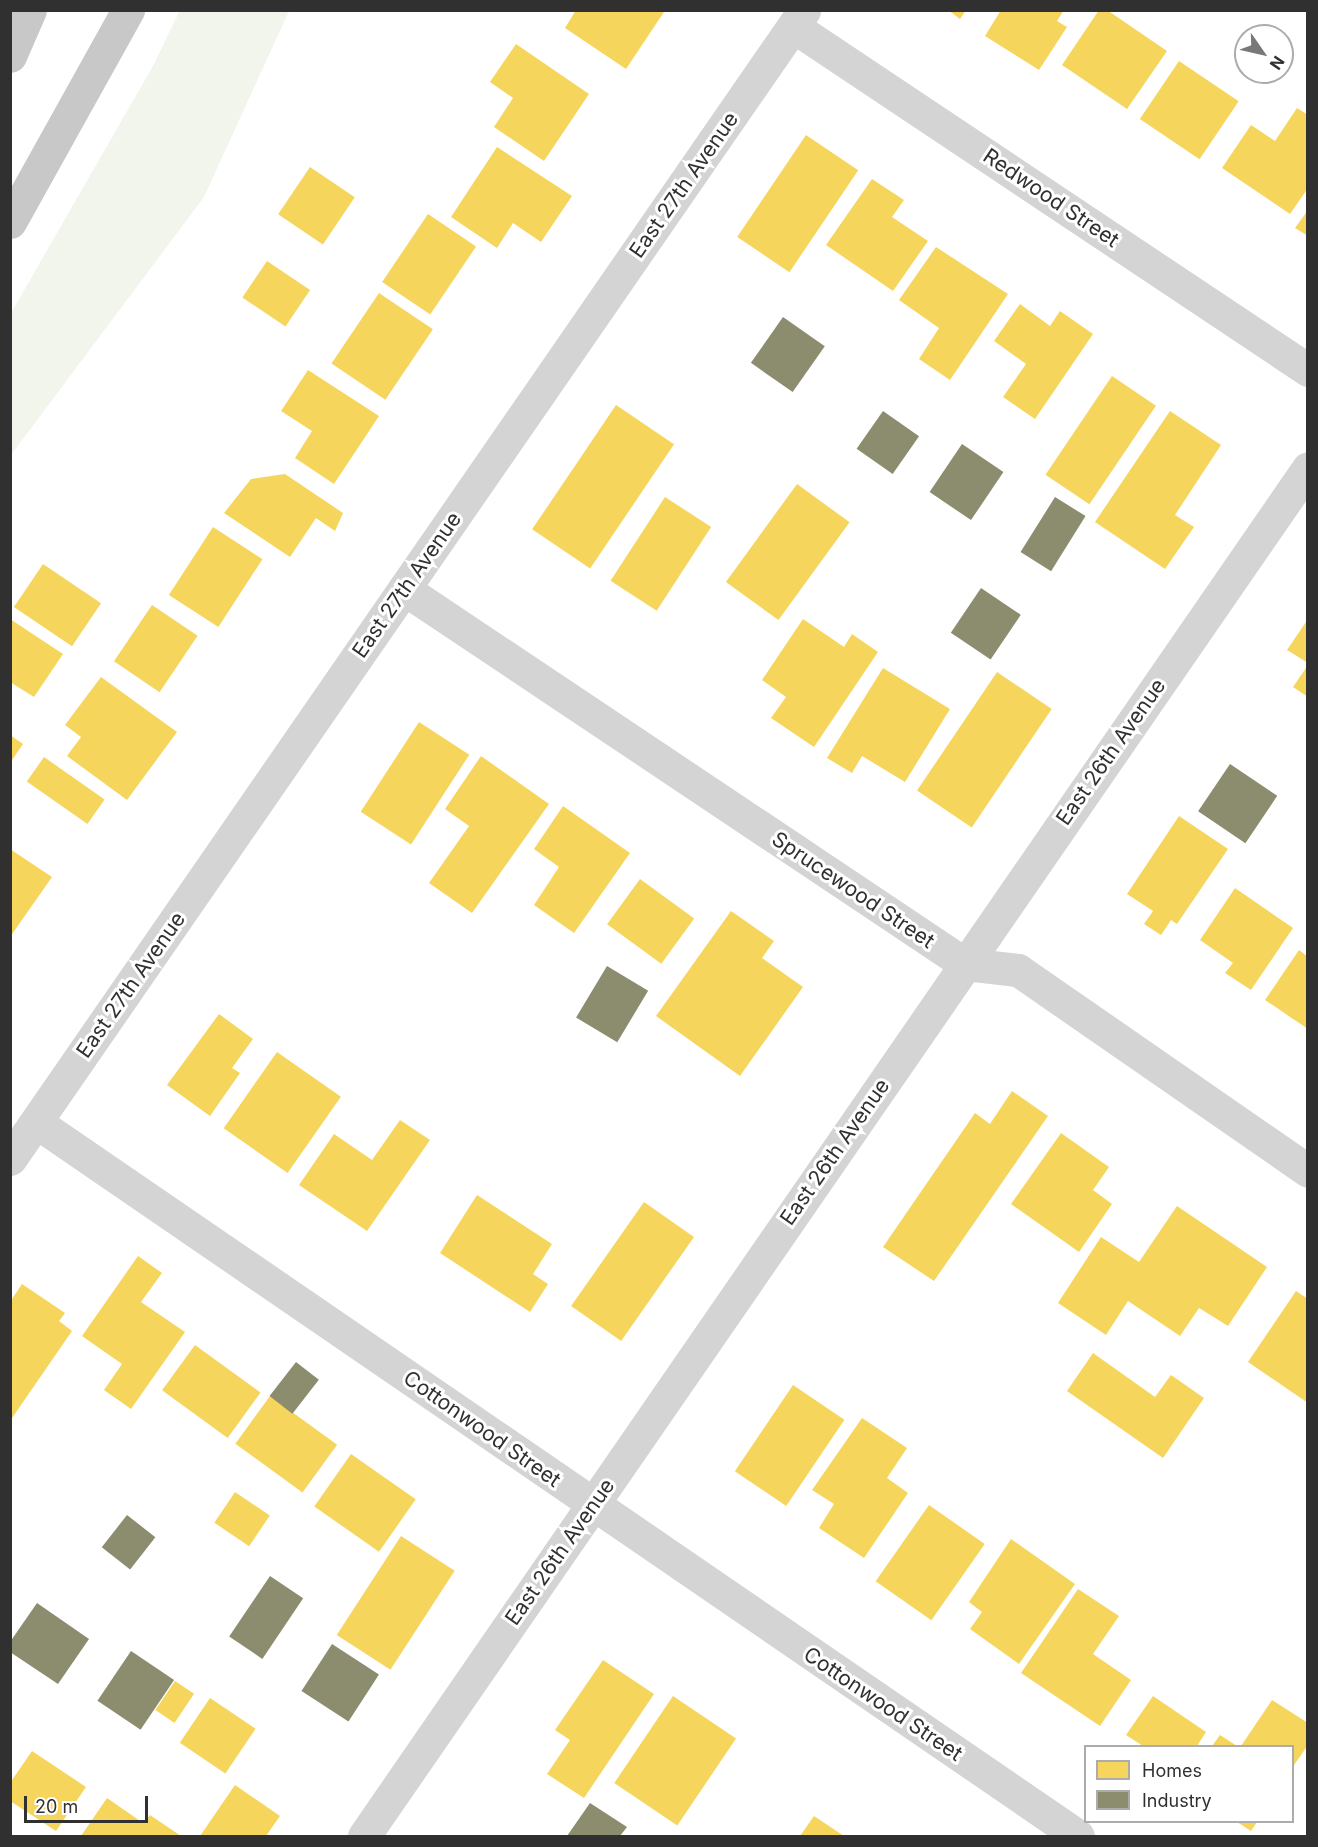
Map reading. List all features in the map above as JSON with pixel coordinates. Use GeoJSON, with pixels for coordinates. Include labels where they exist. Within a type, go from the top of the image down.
{"type":"FeatureCollection","features":[{"type":"Feature","properties":{"kind":"main road"},"geometry":{"type":"LineString","coordinates":[[10,56],[30,10]]}},
{"type":"Feature","properties":{"kind":"main road"},"geometry":{"type":"LineString","coordinates":[[10,222],[128,10]]}},
{"type":"Feature","properties":{"kind":"street","name":"Redwood Street"},"geometry":{"type":"LineString","coordinates":[[799,19],[1308,370]]}},
{"type":"Feature","properties":{"kind":"street","name":"East 27th Avenue"},"geometry":{"type":"LineString","coordinates":[[10,1159],[799,19]]}},
{"type":"Feature","properties":{"kind":"street","name":"East 26th Avenue"},"geometry":{"type":"LineString","coordinates":[[364,1836],[1308,468]]}},
{"type":"Feature","properties":{"kind":"street","name":"Sprucewood Street"},"geometry":{"type":"LineString","coordinates":[[404,589],[965,964],[1018,970],[1308,1171]]}},
{"type":"Feature","properties":{"kind":"street","name":"Cottonwood Street"},"geometry":{"type":"LineString","coordinates":[[36,1122],[1078,1836]]}},
{"type":"Feature","properties":{"kind":"shaded area"},"geometry":{"type":"Polygon","coordinates":[[[180,10],[289,11],[204,197],[11,455],[11,313],[153,66],[180,10]]]}},
{"type":"Feature","properties":{"kind":"building: Homes"},"geometry":{"type":"Polygon","coordinates":[[[576,10],[662,10],[664,12],[626,69],[565,28],[576,10]]]}},
{"type":"Feature","properties":{"kind":"building: Homes"},"geometry":{"type":"Polygon","coordinates":[[[948,10],[966,10],[960,19],[948,10]]]}},
{"type":"Feature","properties":{"kind":"building: Homes"},"geometry":{"type":"Polygon","coordinates":[[[1001,10],[1064,10],[1057,21],[1067,27],[1039,70],[985,36],[1001,10]]]}},
{"type":"Feature","properties":{"kind":"building: Homes"},"geometry":{"type":"Polygon","coordinates":[[[1099,10],[1107,10],[1167,51],[1127,109],[1062,65],[1099,10]]]}},
{"type":"Feature","properties":{"kind":"building: Homes"},"geometry":{"type":"Polygon","coordinates":[[[516,44],[589,94],[544,161],[494,127],[513,98],[490,82],[516,44]]]}},
{"type":"Feature","properties":{"kind":"building: Homes"},"geometry":{"type":"Polygon","coordinates":[[[1179,61],[1239,101],[1200,159],[1140,119],[1179,61]]]}},
{"type":"Feature","properties":{"kind":"building: Homes"},"geometry":{"type":"Polygon","coordinates":[[[1297,108],[1308,115],[1308,188],[1290,214],[1222,168],[1251,125],[1275,141],[1297,108]]]}},
{"type":"Feature","properties":{"kind":"building: Homes"},"geometry":{"type":"Polygon","coordinates":[[[806,135],[858,170],[789,272],[737,237],[806,135]]]}},
{"type":"Feature","properties":{"kind":"building: Homes"},"geometry":{"type":"Polygon","coordinates":[[[497,147],[572,196],[541,242],[513,223],[497,248],[451,217],[497,147]]]}},
{"type":"Feature","properties":{"kind":"building: Homes"},"geometry":{"type":"Polygon","coordinates":[[[310,167],[355,197],[323,244],[278,214],[310,167]]]}},
{"type":"Feature","properties":{"kind":"building: Homes"},"geometry":{"type":"Polygon","coordinates":[[[872,179],[904,200],[892,217],[928,241],[893,291],[826,245],[872,179]]]}},
{"type":"Feature","properties":{"kind":"building: Homes"},"geometry":{"type":"Polygon","coordinates":[[[1308,210],[1308,236],[1295,228],[1308,210]]]}},
{"type":"Feature","properties":{"kind":"building: Homes"},"geometry":{"type":"Polygon","coordinates":[[[428,214],[476,246],[430,314],[382,282],[428,214]]]}},
{"type":"Feature","properties":{"kind":"building: Homes"},"geometry":{"type":"Polygon","coordinates":[[[936,247],[1008,294],[950,380],[919,359],[939,328],[899,300],[936,247]]]}},
{"type":"Feature","properties":{"kind":"building: Homes"},"geometry":{"type":"Polygon","coordinates":[[[267,261],[310,290],[286,327],[242,297],[267,261]]]}},
{"type":"Feature","properties":{"kind":"building: Homes"},"geometry":{"type":"Polygon","coordinates":[[[379,293],[433,329],[385,400],[331,363],[379,293]]]}},
{"type":"Feature","properties":{"kind":"building: Homes"},"geometry":{"type":"Polygon","coordinates":[[[1020,304],[1050,326],[1060,311],[1093,334],[1035,419],[1003,397],[1026,364],[994,341],[1020,304]]]}},
{"type":"Feature","properties":{"kind":"building: Homes"},"geometry":{"type":"Polygon","coordinates":[[[308,370],[379,416],[334,484],[295,458],[312,431],[281,411],[308,370]]]}},
{"type":"Feature","properties":{"kind":"building: Homes"},"geometry":{"type":"Polygon","coordinates":[[[1112,376],[1156,406],[1089,504],[1045,475],[1112,376]]]}},
{"type":"Feature","properties":{"kind":"building: Homes"},"geometry":{"type":"Polygon","coordinates":[[[616,405],[674,444],[590,568],[532,529],[616,405]]]}},
{"type":"Feature","properties":{"kind":"building: Homes"},"geometry":{"type":"Polygon","coordinates":[[[1170,411],[1221,445],[1175,515],[1194,527],[1165,569],[1095,522],[1170,411]]]}},
{"type":"Feature","properties":{"kind":"building: Homes"},"geometry":{"type":"Polygon","coordinates":[[[285,474],[343,513],[335,531],[316,518],[290,557],[224,513],[251,479],[285,474]]]}},
{"type":"Feature","properties":{"kind":"building: Homes"},"geometry":{"type":"Polygon","coordinates":[[[797,484],[850,522],[778,620],[726,582],[797,484]]]}},
{"type":"Feature","properties":{"kind":"building: Homes"},"geometry":{"type":"Polygon","coordinates":[[[665,497],[711,527],[657,611],[611,581],[665,497]]]}},
{"type":"Feature","properties":{"kind":"building: Homes"},"geometry":{"type":"Polygon","coordinates":[[[213,527],[262,559],[218,627],[169,595],[213,527]]]}},
{"type":"Feature","properties":{"kind":"building: Homes"},"geometry":{"type":"Polygon","coordinates":[[[43,564],[101,603],[72,646],[14,607],[43,564]]]}},
{"type":"Feature","properties":{"kind":"building: Homes"},"geometry":{"type":"Polygon","coordinates":[[[152,605],[198,636],[160,692],[114,661],[152,605]]]}},
{"type":"Feature","properties":{"kind":"building: Homes"},"geometry":{"type":"Polygon","coordinates":[[[10,619],[63,654],[34,697],[10,682],[10,619]]]}},
{"type":"Feature","properties":{"kind":"building: Homes"},"geometry":{"type":"Polygon","coordinates":[[[803,619],[844,647],[852,634],[878,652],[814,747],[771,718],[786,697],[762,680],[803,619]]]}},
{"type":"Feature","properties":{"kind":"building: Homes"},"geometry":{"type":"Polygon","coordinates":[[[1308,619],[1308,663],[1287,650],[1308,619]]]}},
{"type":"Feature","properties":{"kind":"building: Homes"},"geometry":{"type":"Polygon","coordinates":[[[1308,665],[1308,697],[1293,687],[1308,665]]]}},
{"type":"Feature","properties":{"kind":"building: Homes"},"geometry":{"type":"Polygon","coordinates":[[[883,668],[950,709],[905,782],[862,756],[852,773],[827,758],[883,668]]]}},
{"type":"Feature","properties":{"kind":"building: Homes"},"geometry":{"type":"Polygon","coordinates":[[[997,672],[1052,709],[972,827],[917,791],[997,672]]]}},
{"type":"Feature","properties":{"kind":"building: Homes"},"geometry":{"type":"Polygon","coordinates":[[[101,677],[177,732],[127,800],[67,756],[81,737],[65,725],[101,677]]]}},
{"type":"Feature","properties":{"kind":"building: Homes"},"geometry":{"type":"Polygon","coordinates":[[[419,722],[469,755],[411,844],[361,812],[419,722]]]}},
{"type":"Feature","properties":{"kind":"building: Homes"},"geometry":{"type":"Polygon","coordinates":[[[10,735],[23,744],[10,763],[10,735]]]}},
{"type":"Feature","properties":{"kind":"building: Homes"},"geometry":{"type":"Polygon","coordinates":[[[481,756],[549,804],[472,913],[429,883],[469,826],[445,809],[481,756]]]}},
{"type":"Feature","properties":{"kind":"building: Homes"},"geometry":{"type":"Polygon","coordinates":[[[44,757],[105,799],[87,824],[27,782],[44,757]]]}},
{"type":"Feature","properties":{"kind":"building: Homes"},"geometry":{"type":"Polygon","coordinates":[[[563,806],[630,853],[574,933],[534,905],[559,867],[534,849],[563,806]]]}},
{"type":"Feature","properties":{"kind":"building: Homes"},"geometry":{"type":"Polygon","coordinates":[[[1179,816],[1228,849],[1177,924],[1171,920],[1161,935],[1144,924],[1153,911],[1127,894],[1179,816]]]}},
{"type":"Feature","properties":{"kind":"building: Homes"},"geometry":{"type":"Polygon","coordinates":[[[10,849],[52,877],[10,937],[10,849]]]}},
{"type":"Feature","properties":{"kind":"building: Homes"},"geometry":{"type":"Polygon","coordinates":[[[640,879],[694,918],[661,964],[607,924],[640,879]]]}},
{"type":"Feature","properties":{"kind":"building: Homes"},"geometry":{"type":"Polygon","coordinates":[[[1235,888],[1293,928],[1251,990],[1225,973],[1233,963],[1200,940],[1235,888]]]}},
{"type":"Feature","properties":{"kind":"building: Homes"},"geometry":{"type":"Polygon","coordinates":[[[731,911],[774,941],[762,958],[803,987],[740,1076],[656,1016],[731,911]]]}},
{"type":"Feature","properties":{"kind":"building: Homes"},"geometry":{"type":"Polygon","coordinates":[[[1299,950],[1308,957],[1308,1029],[1265,1000],[1299,950]]]}},
{"type":"Feature","properties":{"kind":"building: Homes"},"geometry":{"type":"Polygon","coordinates":[[[219,1014],[253,1039],[232,1068],[240,1073],[210,1116],[167,1085],[219,1014]]]}},
{"type":"Feature","properties":{"kind":"building: Homes"},"geometry":{"type":"Polygon","coordinates":[[[277,1052],[341,1097],[288,1173],[224,1128],[277,1052]]]}},
{"type":"Feature","properties":{"kind":"building: Homes"},"geometry":{"type":"Polygon","coordinates":[[[1012,1091],[1048,1116],[934,1281],[883,1247],[975,1113],[990,1124],[1012,1091]]]}},
{"type":"Feature","properties":{"kind":"building: Homes"},"geometry":{"type":"Polygon","coordinates":[[[400,1120],[430,1140],[367,1231],[299,1185],[334,1134],[372,1160],[400,1120]]]}},
{"type":"Feature","properties":{"kind":"building: Homes"},"geometry":{"type":"Polygon","coordinates":[[[1061,1133],[1109,1167],[1093,1190],[1112,1204],[1079,1252],[1011,1204],[1061,1133]]]}},
{"type":"Feature","properties":{"kind":"building: Homes"},"geometry":{"type":"Polygon","coordinates":[[[477,1195],[552,1244],[533,1274],[548,1284],[530,1312],[440,1253],[477,1195]]]}},
{"type":"Feature","properties":{"kind":"building: Homes"},"geometry":{"type":"Polygon","coordinates":[[[644,1202],[694,1237],[621,1341],[571,1306],[644,1202]]]}},
{"type":"Feature","properties":{"kind":"building: Homes"},"geometry":{"type":"Polygon","coordinates":[[[1177,1206],[1267,1267],[1228,1326],[1199,1308],[1180,1336],[1128,1301],[1106,1335],[1058,1303],[1101,1237],[1139,1262],[1177,1206]]]}},
{"type":"Feature","properties":{"kind":"building: Homes"},"geometry":{"type":"Polygon","coordinates":[[[138,1256],[162,1273],[141,1302],[185,1332],[131,1409],[104,1390],[122,1364],[82,1336],[138,1256]]]}},
{"type":"Feature","properties":{"kind":"building: Homes"},"geometry":{"type":"Polygon","coordinates":[[[22,1284],[65,1313],[59,1321],[72,1331],[10,1421],[10,1302],[22,1284]]]}},
{"type":"Feature","properties":{"kind":"building: Homes"},"geometry":{"type":"Polygon","coordinates":[[[1296,1291],[1308,1299],[1308,1403],[1248,1362],[1296,1291]]]}},
{"type":"Feature","properties":{"kind":"building: Homes"},"geometry":{"type":"Polygon","coordinates":[[[195,1345],[261,1393],[228,1438],[162,1390],[195,1345]]]}},
{"type":"Feature","properties":{"kind":"building: Homes"},"geometry":{"type":"Polygon","coordinates":[[[1093,1353],[1155,1397],[1171,1375],[1204,1398],[1163,1458],[1067,1391],[1093,1353]]]}},
{"type":"Feature","properties":{"kind":"building: Homes"},"geometry":{"type":"Polygon","coordinates":[[[793,1385],[844,1420],[786,1506],[735,1471],[793,1385]]]}},
{"type":"Feature","properties":{"kind":"building: Homes"},"geometry":{"type":"Polygon","coordinates":[[[270,1396],[337,1445],[302,1493],[235,1444],[270,1396]]]}},
{"type":"Feature","properties":{"kind":"building: Homes"},"geometry":{"type":"Polygon","coordinates":[[[862,1418],[907,1448],[887,1478],[908,1493],[864,1558],[819,1528],[834,1504],[812,1490],[862,1418]]]}},
{"type":"Feature","properties":{"kind":"building: Homes"},"geometry":{"type":"Polygon","coordinates":[[[351,1454],[416,1499],[379,1552],[314,1506],[351,1454]]]}},
{"type":"Feature","properties":{"kind":"building: Homes"},"geometry":{"type":"Polygon","coordinates":[[[235,1492],[270,1515],[249,1546],[214,1523],[235,1492]]]}},
{"type":"Feature","properties":{"kind":"building: Homes"},"geometry":{"type":"Polygon","coordinates":[[[929,1505],[985,1544],[931,1620],[876,1581],[929,1505]]]}},
{"type":"Feature","properties":{"kind":"building: Homes"},"geometry":{"type":"Polygon","coordinates":[[[401,1536],[455,1571],[390,1670],[337,1635],[401,1536]]]}},
{"type":"Feature","properties":{"kind":"building: Homes"},"geometry":{"type":"Polygon","coordinates":[[[1011,1539],[1075,1584],[1019,1664],[970,1629],[982,1612],[969,1602],[1011,1539]]]}},
{"type":"Feature","properties":{"kind":"building: Homes"},"geometry":{"type":"Polygon","coordinates":[[[1078,1589],[1119,1616],[1093,1654],[1131,1680],[1100,1726],[1021,1673],[1078,1589]]]}},
{"type":"Feature","properties":{"kind":"building: Homes"},"geometry":{"type":"Polygon","coordinates":[[[603,1660],[654,1694],[584,1798],[547,1774],[570,1740],[555,1730],[603,1660]]]}},
{"type":"Feature","properties":{"kind":"building: Homes"},"geometry":{"type":"Polygon","coordinates":[[[175,1681],[194,1694],[174,1723],[155,1710],[175,1681]]]}},
{"type":"Feature","properties":{"kind":"building: Homes"},"geometry":{"type":"Polygon","coordinates":[[[673,1696],[736,1738],[677,1826],[614,1783],[673,1696]]]}},
{"type":"Feature","properties":{"kind":"building: Homes"},"geometry":{"type":"Polygon","coordinates":[[[1153,1696],[1206,1732],[1198,1745],[1141,1745],[1126,1735],[1153,1696]]]}},
{"type":"Feature","properties":{"kind":"building: Homes"},"geometry":{"type":"Polygon","coordinates":[[[210,1698],[256,1729],[225,1774],[180,1743],[210,1698]]]}},
{"type":"Feature","properties":{"kind":"building: Homes"},"geometry":{"type":"Polygon","coordinates":[[[1272,1700],[1308,1723],[1308,1745],[1294,1765],[1294,1745],[1242,1745],[1272,1700]]]}},
{"type":"Feature","properties":{"kind":"building: Homes"},"geometry":{"type":"Polygon","coordinates":[[[1220,1735],[1235,1745],[1213,1745],[1220,1735]]]}},
{"type":"Feature","properties":{"kind":"building: Homes"},"geometry":{"type":"Polygon","coordinates":[[[32,1751],[86,1787],[56,1831],[10,1801],[10,1783],[32,1751]]]}},
{"type":"Feature","properties":{"kind":"building: Homes"},"geometry":{"type":"Polygon","coordinates":[[[235,1785],[280,1816],[266,1836],[200,1836],[235,1785]]]}},
{"type":"Feature","properties":{"kind":"building: Homes"},"geometry":{"type":"Polygon","coordinates":[[[107,1798],[143,1823],[150,1815],[181,1836],[81,1836],[107,1798]]]}},
{"type":"Feature","properties":{"kind":"building: Homes"},"geometry":{"type":"Polygon","coordinates":[[[814,1816],[844,1836],[800,1836],[814,1816]]]}},
{"type":"Feature","properties":{"kind":"building: Homes"},"geometry":{"type":"Polygon","coordinates":[[[1239,1823],[1256,1823],[1251,1831],[1239,1823]]]}},
{"type":"Feature","properties":{"kind":"building: Industry"},"geometry":{"type":"Polygon","coordinates":[[[783,317],[825,346],[793,392],[751,363],[783,317]]]}},
{"type":"Feature","properties":{"kind":"building: Industry"},"geometry":{"type":"Polygon","coordinates":[[[883,411],[919,436],[893,474],[857,449],[883,411]]]}},
{"type":"Feature","properties":{"kind":"building: Industry"},"geometry":{"type":"Polygon","coordinates":[[[962,444],[1003,472],[971,520],[930,492],[962,444]]]}},
{"type":"Feature","properties":{"kind":"building: Industry"},"geometry":{"type":"Polygon","coordinates":[[[1055,497],[1086,516],[1051,571],[1021,552],[1055,497]]]}},
{"type":"Feature","properties":{"kind":"building: Industry"},"geometry":{"type":"Polygon","coordinates":[[[981,588],[1021,615],[991,660],[951,633],[981,588]]]}},
{"type":"Feature","properties":{"kind":"building: Industry"},"geometry":{"type":"Polygon","coordinates":[[[1230,764],[1277,796],[1245,843],[1198,811],[1230,764]]]}},
{"type":"Feature","properties":{"kind":"building: Industry"},"geometry":{"type":"Polygon","coordinates":[[[607,966],[648,991],[617,1042],[576,1017],[607,966]]]}},
{"type":"Feature","properties":{"kind":"building: Industry"},"geometry":{"type":"Polygon","coordinates":[[[296,1362],[319,1380],[292,1414],[270,1396],[296,1362]]]}},
{"type":"Feature","properties":{"kind":"building: Industry"},"geometry":{"type":"Polygon","coordinates":[[[127,1515],[155,1537],[130,1569],[102,1547],[127,1515]]]}},
{"type":"Feature","properties":{"kind":"building: Industry"},"geometry":{"type":"Polygon","coordinates":[[[270,1576],[303,1598],[262,1659],[229,1637],[270,1576]]]}},
{"type":"Feature","properties":{"kind":"building: Industry"},"geometry":{"type":"Polygon","coordinates":[[[37,1603],[89,1639],[58,1684],[10,1652],[10,1642],[37,1603]]]}},
{"type":"Feature","properties":{"kind":"building: Industry"},"geometry":{"type":"Polygon","coordinates":[[[332,1644],[379,1674],[348,1721],[302,1691],[332,1644]]]}},
{"type":"Feature","properties":{"kind":"building: Industry"},"geometry":{"type":"Polygon","coordinates":[[[131,1651],[174,1680],[141,1730],[97,1701],[131,1651]]]}},
{"type":"Feature","properties":{"kind":"building: Industry"},"geometry":{"type":"Polygon","coordinates":[[[590,1803],[627,1827],[620,1836],[567,1836],[590,1803]]]}}]}
